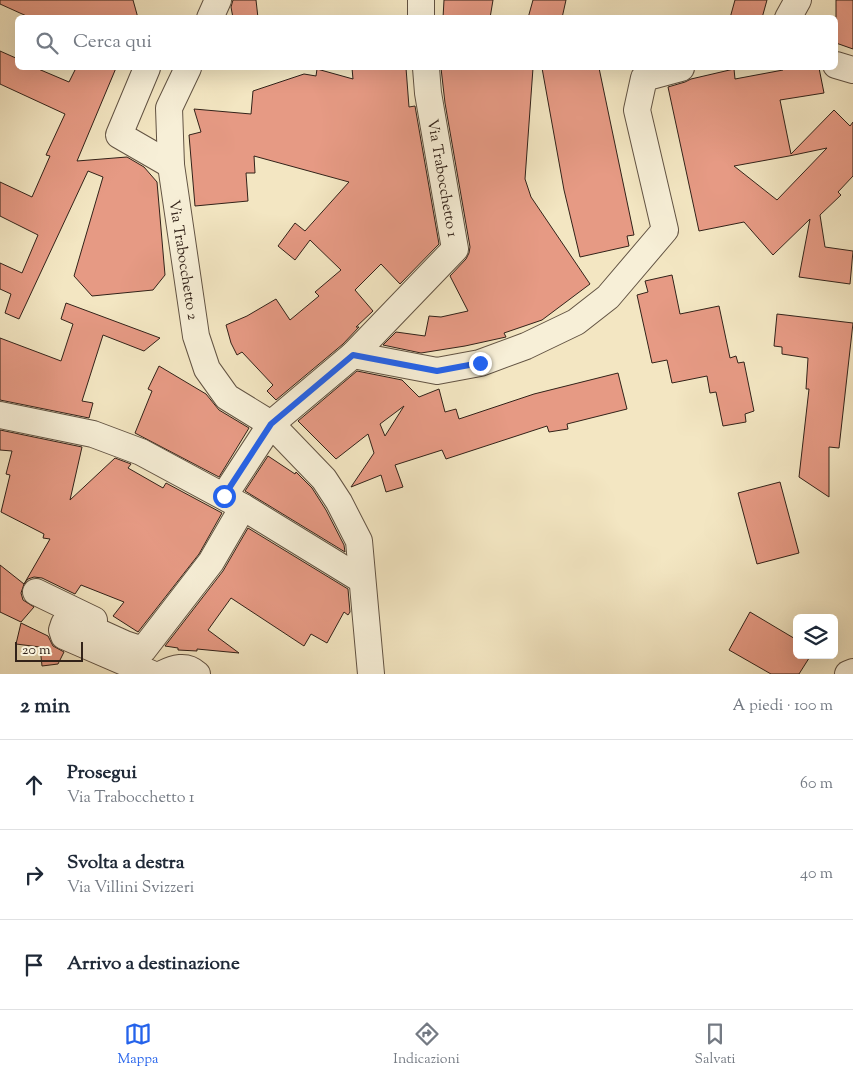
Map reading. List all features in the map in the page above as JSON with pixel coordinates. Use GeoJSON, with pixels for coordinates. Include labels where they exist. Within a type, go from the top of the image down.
{"type":"FeatureCollection","features":[{"type":"Feature","properties":{"kind":"street"},"geometry":{"type":"LineString","coordinates":[[211,15],[218,0]]}},
{"type":"Feature","properties":{"kind":"street"},"geometry":{"type":"LineString","coordinates":[[421,0],[422,15]]}},
{"type":"Feature","properties":{"kind":"street"},"geometry":{"type":"LineString","coordinates":[[790,15],[798,0]]}},
{"type":"Feature","properties":{"kind":"street"},"geometry":{"type":"LineString","coordinates":[[838,66],[853,70]]}},
{"type":"Feature","properties":{"kind":"street"},"geometry":{"type":"LineString","coordinates":[[146,70],[119,135],[170,165]]}},
{"type":"Feature","properties":{"kind":"street","name":"Via Trabocchetto 2"},"geometry":{"type":"LineString","coordinates":[[187,70],[169,108],[170,165],[196,336],[207,369],[227,397],[271,424],[324,479],[339,502],[359,541],[371,674]]}},
{"type":"Feature","properties":{"kind":"street","name":"Via Trabocchetto 1"},"geometry":{"type":"LineString","coordinates":[[125,644],[143,650],[211,562],[233,501],[271,424],[353,355],[455,249],[428,93],[426,70]]}},
{"type":"Feature","properties":{"kind":"street"},"geometry":{"type":"LineString","coordinates":[[353,355],[437,371],[480,363],[526,346],[576,322],[608,297],[665,230],[637,110],[644,78],[674,70]]}},
{"type":"Feature","properties":{"kind":"street"},"geometry":{"type":"LineString","coordinates":[[0,415],[94,434],[118,442],[171,467],[233,501],[362,580]]}},
{"type":"Feature","properties":{"kind":"street"},"geometry":{"type":"LineString","coordinates":[[36,592],[128,636],[125,644],[72,620],[64,624],[62,630],[64,636],[152,674]]}},
{"type":"Feature","properties":{"kind":"street"},"geometry":{"type":"LineString","coordinates":[[162,674],[174,667],[192,670],[197,674]]}},
{"type":"Feature","properties":{"kind":"street"},"geometry":{"type":"LineString","coordinates":[[848,674],[853,672]]}},
{"type":"Feature","properties":{"kind":"building"},"geometry":{"type":"Polygon","coordinates":[[[0,0],[133,0],[137,15],[24,15],[0,4],[0,0]]]}},
{"type":"Feature","properties":{"kind":"building"},"geometry":{"type":"Polygon","coordinates":[[[233,0],[256,0],[258,15],[232,15],[231,7],[233,0]]]}},
{"type":"Feature","properties":{"kind":"building"},"geometry":{"type":"Polygon","coordinates":[[[444,0],[493,0],[490,15],[443,15],[444,0]]]}},
{"type":"Feature","properties":{"kind":"building"},"geometry":{"type":"Polygon","coordinates":[[[533,0],[566,0],[563,15],[529,15],[533,0]]]}},
{"type":"Feature","properties":{"kind":"building"},"geometry":{"type":"Polygon","coordinates":[[[735,0],[767,0],[763,15],[731,15],[735,0]]]}},
{"type":"Feature","properties":{"kind":"building"},"geometry":{"type":"Polygon","coordinates":[[[836,0],[853,0],[853,49],[838,44],[838,15],[836,15],[836,0]]]}},
{"type":"Feature","properties":{"kind":"building"},"geometry":{"type":"Polygon","coordinates":[[[0,51],[15,58],[15,70],[41,70],[69,82],[75,70],[115,70],[77,161],[127,157],[144,167],[157,182],[165,275],[153,290],[92,296],[74,276],[103,177],[88,171],[19,319],[5,313],[11,294],[0,289],[0,263],[22,273],[38,235],[0,216],[0,182],[32,197],[50,156],[46,155],[65,114],[0,84],[0,51]]]}},
{"type":"Feature","properties":{"kind":"building"},"geometry":{"type":"Polygon","coordinates":[[[317,70],[353,79],[352,70],[406,70],[409,107],[415,106],[439,244],[400,284],[381,264],[355,290],[373,311],[356,327],[359,327],[343,344],[276,400],[267,391],[273,385],[242,352],[237,355],[231,343],[226,325],[247,316],[276,299],[290,320],[319,296],[315,292],[341,270],[310,240],[295,260],[278,246],[295,223],[305,231],[349,182],[254,156],[255,173],[246,173],[248,201],[195,206],[189,135],[201,132],[194,109],[251,114],[253,91],[304,74],[316,76],[317,70]]]}},
{"type":"Feature","properties":{"kind":"building"},"geometry":{"type":"Polygon","coordinates":[[[441,70],[533,70],[525,179],[531,197],[590,284],[542,320],[504,333],[506,337],[421,353],[383,345],[396,332],[425,336],[429,316],[441,317],[468,311],[450,276],[466,259],[470,247],[445,103],[441,70]]]}},
{"type":"Feature","properties":{"kind":"building"},"geometry":{"type":"Polygon","coordinates":[[[542,70],[599,70],[634,235],[627,236],[629,246],[580,257],[564,190],[542,70]]]}},
{"type":"Feature","properties":{"kind":"building"},"geometry":{"type":"Polygon","coordinates":[[[730,70],[734,70],[735,79],[783,70],[819,70],[824,93],[780,100],[791,154],[834,110],[850,126],[853,122],[853,176],[838,192],[841,195],[820,215],[825,247],[853,251],[850,284],[799,277],[810,219],[773,255],[744,222],[699,231],[668,87],[691,79],[730,70]],[[827,148],[789,156],[734,166],[777,200],[827,148]]]}},
{"type":"Feature","properties":{"kind":"building"},"geometry":{"type":"Polygon","coordinates":[[[672,275],[680,314],[719,306],[730,358],[736,356],[738,363],[744,362],[754,411],[745,414],[746,422],[723,426],[716,392],[710,393],[707,376],[672,383],[667,360],[652,363],[637,295],[648,292],[645,281],[672,275]]]}},
{"type":"Feature","properties":{"kind":"building"},"geometry":{"type":"Polygon","coordinates":[[[66,303],[160,338],[144,351],[103,335],[82,401],[93,403],[89,418],[0,400],[0,338],[61,361],[73,324],[61,319],[66,303]]]}},
{"type":"Feature","properties":{"kind":"building"},"geometry":{"type":"Polygon","coordinates":[[[777,314],[853,323],[839,448],[829,447],[829,497],[799,477],[809,389],[806,389],[808,358],[782,354],[782,347],[774,346],[777,314]]]}},
{"type":"Feature","properties":{"kind":"building"},"geometry":{"type":"Polygon","coordinates":[[[159,366],[206,394],[219,410],[249,428],[219,477],[135,433],[152,391],[148,389],[159,366]]]}},
{"type":"Feature","properties":{"kind":"building"},"geometry":{"type":"Polygon","coordinates":[[[357,371],[402,380],[419,397],[439,389],[445,412],[456,409],[459,419],[534,394],[618,373],[627,409],[567,424],[568,429],[549,432],[547,426],[446,459],[442,450],[395,465],[403,487],[386,492],[381,475],[351,487],[374,453],[368,434],[336,459],[298,421],[357,371]],[[404,406],[380,424],[385,436],[404,406]]]}},
{"type":"Feature","properties":{"kind":"building"},"geometry":{"type":"Polygon","coordinates":[[[0,430],[82,447],[70,500],[115,458],[131,464],[128,468],[163,488],[166,483],[222,513],[199,554],[138,632],[113,616],[124,602],[81,585],[75,594],[42,578],[34,577],[28,579],[24,584],[50,539],[43,538],[44,534],[1,512],[10,475],[6,474],[12,451],[0,450],[0,430]]]}},
{"type":"Feature","properties":{"kind":"building"},"geometry":{"type":"Polygon","coordinates":[[[268,456],[295,474],[296,472],[312,488],[326,510],[344,545],[345,552],[245,491],[268,456]]]}},
{"type":"Feature","properties":{"kind":"building"},"geometry":{"type":"Polygon","coordinates":[[[780,482],[799,553],[757,564],[738,493],[780,482]]]}},
{"type":"Feature","properties":{"kind":"building"},"geometry":{"type":"Polygon","coordinates":[[[248,528],[348,589],[350,612],[348,615],[344,612],[327,643],[311,634],[304,646],[231,598],[208,630],[239,653],[197,649],[197,651],[178,650],[178,648],[165,646],[223,571],[248,528]]]}},
{"type":"Feature","properties":{"kind":"building"},"geometry":{"type":"Polygon","coordinates":[[[0,565],[24,584],[21,593],[23,600],[34,607],[21,622],[0,612],[0,565]]]}},
{"type":"Feature","properties":{"kind":"building"},"geometry":{"type":"Polygon","coordinates":[[[750,612],[793,638],[793,659],[808,659],[799,674],[771,674],[729,650],[750,612]]]}},
{"type":"Feature","properties":{"kind":"building"},"geometry":{"type":"Polygon","coordinates":[[[21,623],[48,636],[53,646],[64,652],[58,664],[42,666],[40,647],[16,644],[21,623]]]}},
{"type":"Feature","properties":{"kind":"route"},"geometry":{"type":"LineString","coordinates":[[224,496],[271,424],[353,355],[437,371],[480,363]]}}]}
